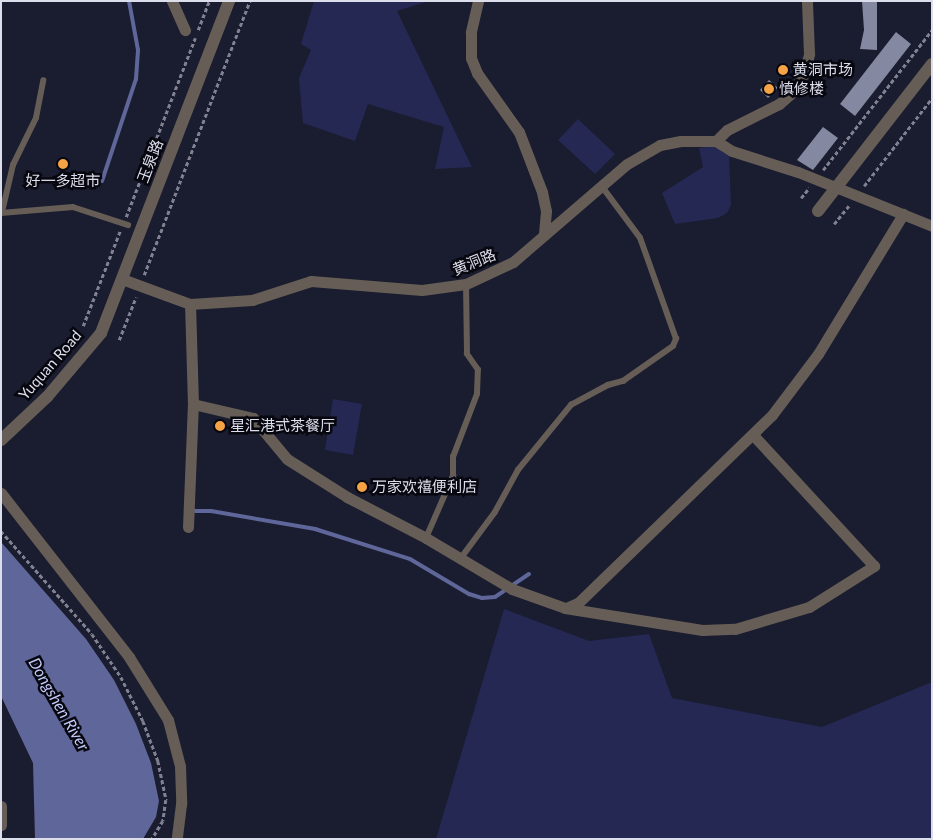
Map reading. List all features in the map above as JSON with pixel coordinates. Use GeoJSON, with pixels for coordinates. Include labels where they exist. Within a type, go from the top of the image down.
{"type":"FeatureCollection","features":[{"type":"Feature","properties":{"kind":"street"},"geometry":{"type":"LineString","coordinates":[[172,1],[185,30]]}},
{"type":"Feature","properties":{"kind":"street","name":"玉泉路"},"geometry":{"type":"LineString","coordinates":[[122,279],[229,1]]}},
{"type":"Feature","properties":{"kind":"street"},"geometry":{"type":"LineString","coordinates":[[478,1],[471,32],[471,58],[483,82],[519,132],[542,192],[546,211],[544,234]]}},
{"type":"Feature","properties":{"kind":"street"},"geometry":{"type":"LineString","coordinates":[[807,1],[809,54],[804,73],[793,92],[779,104],[727,130],[716,141],[732,151],[798,172],[932,226]]}},
{"type":"Feature","properties":{"kind":"street"},"geometry":{"type":"LineString","coordinates":[[818,211],[932,64]]}},
{"type":"Feature","properties":{"kind":"street","name":"黄洞路"},"geometry":{"type":"LineString","coordinates":[[122,279],[190,304],[252,300],[311,280],[407,290],[466,284],[513,262],[628,164],[660,145],[716,141]]}},
{"type":"Feature","properties":{"kind":"street"},"geometry":{"type":"LineString","coordinates":[[565,608],[578,603],[754,436],[818,354],[903,214]]}},
{"type":"Feature","properties":{"kind":"street","name":"Yuquan Road"},"geometry":{"type":"LineString","coordinates":[[1,440],[47,397],[101,333],[122,279]]}},
{"type":"Feature","properties":{"kind":"street"},"geometry":{"type":"LineString","coordinates":[[188,527],[193,404],[190,304]]}},
{"type":"Feature","properties":{"kind":"street"},"geometry":{"type":"LineString","coordinates":[[193,404],[253,418],[287,458],[347,497],[426,538],[512,590],[565,608],[702,630],[735,629],[809,606],[874,566],[754,436]]}},
{"type":"Feature","properties":{"kind":"street"},"geometry":{"type":"LineString","coordinates":[[1,492],[129,657],[168,720],[178,749],[181,775],[177,839]]}},
{"type":"Feature","properties":{"kind":"street"},"geometry":{"type":"LineString","coordinates":[[1,806],[1,825]]}},
{"type":"Feature","properties":{"kind":"lane"},"geometry":{"type":"LineString","coordinates":[[43,81],[36,118],[13,165],[2,212],[73,207],[128,225]]}},
{"type":"Feature","properties":{"kind":"lane"},"geometry":{"type":"LineString","coordinates":[[461,558],[495,512],[518,470],[572,405],[608,385],[623,382],[673,346],[676,339],[640,238],[602,187]]}},
{"type":"Feature","properties":{"kind":"lane"},"geometry":{"type":"LineString","coordinates":[[426,538],[453,476],[453,457],[476,394],[478,370],[467,354],[466,284]]}},
{"type":"Feature","properties":{"kind":"path"},"geometry":{"type":"LineString","coordinates":[[83,326],[209,1]]}},
{"type":"Feature","properties":{"kind":"path"},"geometry":{"type":"LineString","coordinates":[[144,276],[250,1]]}},
{"type":"Feature","properties":{"kind":"path"},"geometry":{"type":"LineString","coordinates":[[819,176],[932,30]]}},
{"type":"Feature","properties":{"kind":"path"},"geometry":{"type":"LineString","coordinates":[[859,192],[932,98]]}},
{"type":"Feature","properties":{"kind":"path"},"geometry":{"type":"LineString","coordinates":[[801,198],[813,183]]}},
{"type":"Feature","properties":{"kind":"path"},"geometry":{"type":"LineString","coordinates":[[834,224],[853,200]]}},
{"type":"Feature","properties":{"kind":"path"},"geometry":{"type":"LineString","coordinates":[[119,340],[137,294]]}},
{"type":"Feature","properties":{"kind":"path"},"geometry":{"type":"LineString","coordinates":[[1,531],[92,634],[120,677],[140,713],[158,761],[166,800],[163,821],[152,839]]}},
{"type":"Feature","properties":{"kind":"shaded area"},"geometry":{"type":"Polygon","coordinates":[[[314,1],[429,1],[397,11],[472,167],[435,169],[444,127],[368,104],[355,141],[303,123],[299,78],[311,50],[301,44],[314,1]]]}},
{"type":"Feature","properties":{"kind":"shaded area"},"geometry":{"type":"Polygon","coordinates":[[[578,119],[615,154],[595,174],[558,140],[578,119]]]}},
{"type":"Feature","properties":{"kind":"shaded area"},"geometry":{"type":"Polygon","coordinates":[[[713,146],[729,155],[731,205],[727,213],[718,218],[675,224],[662,193],[703,167],[699,148],[713,146]]]}},
{"type":"Feature","properties":{"kind":"shaded area"},"geometry":{"type":"Polygon","coordinates":[[[333,399],[362,404],[353,455],[325,450],[333,399]]]}},
{"type":"Feature","properties":{"kind":"shaded area"},"geometry":{"type":"Polygon","coordinates":[[[504,609],[589,641],[649,634],[672,698],[822,727],[932,682],[932,839],[436,839],[504,609]]]}},
{"type":"Feature","properties":{"kind":"water","name":"Dongshen River"},"geometry":{"type":"Polygon","coordinates":[[[1,542],[86,639],[114,680],[136,724],[151,763],[159,801],[156,817],[143,839],[35,839],[33,763],[1,696],[1,542]]]}},
{"type":"Feature","properties":{"kind":"building"},"geometry":{"type":"Polygon","coordinates":[[[862,1],[877,1],[877,50],[860,49],[864,30],[862,1]]]}},
{"type":"Feature","properties":{"kind":"building"},"geometry":{"type":"Polygon","coordinates":[[[896,32],[911,44],[855,116],[840,104],[896,32]]]}},
{"type":"Feature","properties":{"kind":"building","name":"慎修楼"},"geometry":{"type":"Polygon","coordinates":[[[769,80],[778,88],[768,98],[760,90],[769,80]]]}},
{"type":"Feature","properties":{"kind":"building"},"geometry":{"type":"Polygon","coordinates":[[[823,127],[838,138],[813,170],[797,160],[823,127]]]}},
{"type":"Feature","properties":{"kind":"waterway"},"geometry":{"type":"LineString","coordinates":[[102,181],[136,79],[138,50],[129,1]]}},
{"type":"Feature","properties":{"kind":"waterway"},"geometry":{"type":"LineString","coordinates":[[189,511],[211,511],[315,529],[410,559],[469,594],[482,598],[495,597],[529,574]]}},
{"type":"Feature","properties":{"kind":"place","name":"黄洞市场"},"geometry":{"type":"Point","coordinates":[783,70]}},
{"type":"Feature","properties":{"kind":"place","name":"慎修楼"},"geometry":{"type":"Point","coordinates":[769,89]}},
{"type":"Feature","properties":{"kind":"place","name":"好一多超市"},"geometry":{"type":"Point","coordinates":[63,164]}},
{"type":"Feature","properties":{"kind":"place","name":"星汇港式茶餐厅"},"geometry":{"type":"Point","coordinates":[220,426]}},
{"type":"Feature","properties":{"kind":"place","name":"万家欢禧便利店"},"geometry":{"type":"Point","coordinates":[362,487]}}]}
